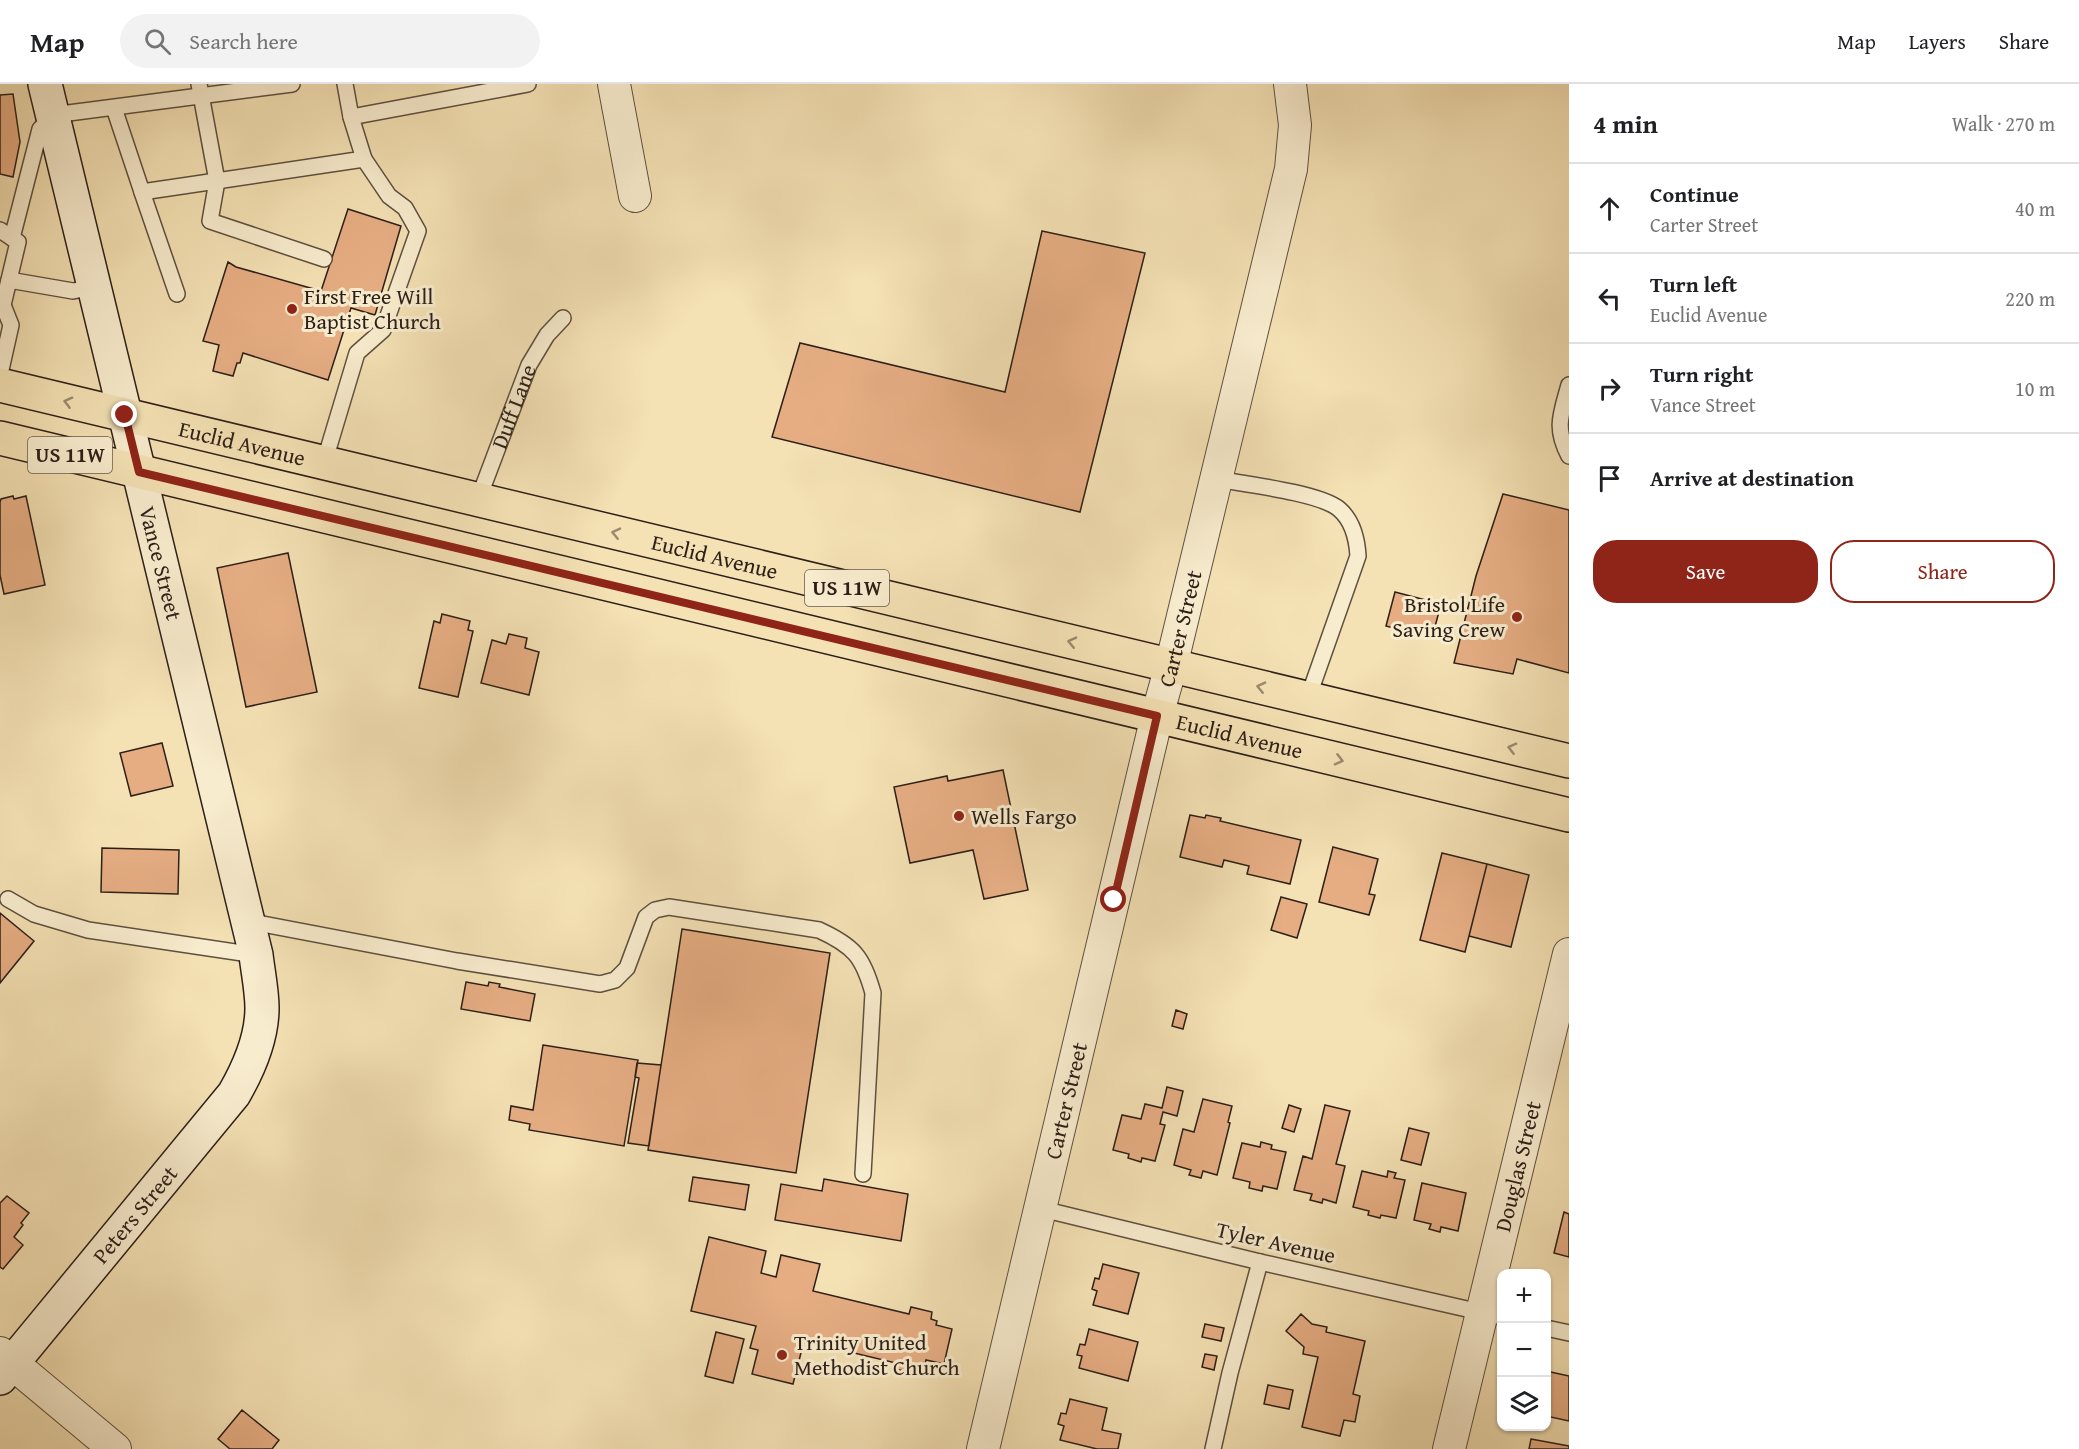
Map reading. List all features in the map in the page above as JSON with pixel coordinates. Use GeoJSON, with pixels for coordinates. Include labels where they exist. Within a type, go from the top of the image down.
{"type":"FeatureCollection","features":[{"type":"Feature","properties":{"kind":"main road","name":"Euclid Avenue"},"geometry":{"type":"LineString","coordinates":[[0,385],[1569,762]]}},
{"type":"Feature","properties":{"kind":"main road","name":"Euclid Avenue"},"geometry":{"type":"LineString","coordinates":[[0,438],[1569,815]]}},
{"type":"Feature","properties":{"kind":"street","name":"Vance Street"},"geometry":{"type":"LineString","coordinates":[[45,84],[256,955],[262,1008],[256,1043]]}},
{"type":"Feature","properties":{"kind":"street"},"geometry":{"type":"LineString","coordinates":[[614,84],[635,196]]}},
{"type":"Feature","properties":{"kind":"street","name":"Carter Street"},"geometry":{"type":"LineString","coordinates":[[983,1449],[1042,1209],[1157,716],[1217,479],[1291,169],[1295,125],[1290,84]]}},
{"type":"Feature","properties":{"kind":"street","name":"Douglas Street"},"geometry":{"type":"LineString","coordinates":[[1449,1449],[1491,1314],[1569,954]]}},
{"type":"Feature","properties":{"kind":"street","name":"Peters Street"},"geometry":{"type":"LineString","coordinates":[[4,1364],[234,1094],[244,1076],[256,1043]]}},
{"type":"Feature","properties":{"kind":"street"},"geometry":{"type":"LineString","coordinates":[[4,1364],[115,1449]]}},
{"type":"Feature","properties":{"kind":"lane"},"geometry":{"type":"LineString","coordinates":[[0,374],[11,325],[2,306],[18,242],[6,234],[40,129],[53,115],[114,108],[200,90],[292,84]]}},
{"type":"Feature","properties":{"kind":"lane"},"geometry":{"type":"LineString","coordinates":[[324,463],[357,354],[383,330],[418,231],[405,208],[389,196],[364,159],[351,117],[345,84]]}},
{"type":"Feature","properties":{"kind":"lane"},"geometry":{"type":"LineString","coordinates":[[351,117],[528,84]]}},
{"type":"Feature","properties":{"kind":"lane"},"geometry":{"type":"LineString","coordinates":[[200,90],[217,181],[210,221],[324,259]]}},
{"type":"Feature","properties":{"kind":"lane"},"geometry":{"type":"LineString","coordinates":[[114,108],[177,294]]}},
{"type":"Feature","properties":{"kind":"lane"},"geometry":{"type":"LineString","coordinates":[[142,192],[364,159]]}},
{"type":"Feature","properties":{"kind":"lane"},"geometry":{"type":"LineString","coordinates":[[9,280],[73,291],[94,287]]}},
{"type":"Feature","properties":{"kind":"lane","name":"Duff Lane"},"geometry":{"type":"LineString","coordinates":[[478,500],[529,366],[547,335],[563,318]]}},
{"type":"Feature","properties":{"kind":"lane"},"geometry":{"type":"LineString","coordinates":[[1569,385],[1559,421],[1560,441],[1569,456]]}},
{"type":"Feature","properties":{"kind":"lane"},"geometry":{"type":"LineString","coordinates":[[1217,479],[1322,499],[1339,509],[1350,521],[1358,544],[1358,556],[1308,698]]}},
{"type":"Feature","properties":{"kind":"lane"},"geometry":{"type":"LineString","coordinates":[[8,899],[34,914],[88,930],[256,955]]}},
{"type":"Feature","properties":{"kind":"lane"},"geometry":{"type":"LineString","coordinates":[[247,921],[457,961],[600,984],[615,980],[627,968],[646,917],[655,910],[669,908],[819,930],[841,940],[858,955],[867,971],[873,993],[863,1174]]}},
{"type":"Feature","properties":{"kind":"lane","name":"Tyler Avenue"},"geometry":{"type":"LineString","coordinates":[[1042,1209],[1260,1262],[1491,1314]]}},
{"type":"Feature","properties":{"kind":"lane"},"geometry":{"type":"LineString","coordinates":[[1213,1449],[1230,1373],[1260,1262]]}},
{"type":"Feature","properties":{"kind":"lane"},"geometry":{"type":"LineString","coordinates":[[1551,1329],[1569,1333]]}},
{"type":"Feature","properties":{"kind":"building"},"geometry":{"type":"Polygon","coordinates":[[[13,94],[20,142],[13,177],[0,174],[0,95],[13,94]]]}},
{"type":"Feature","properties":{"kind":"building"},"geometry":{"type":"Polygon","coordinates":[[[348,209],[401,226],[375,315],[351,308],[328,380],[243,353],[233,376],[213,371],[219,345],[203,341],[228,262],[236,267],[321,291],[348,209]]]}},
{"type":"Feature","properties":{"kind":"building"},"geometry":{"type":"Polygon","coordinates":[[[1042,231],[1145,253],[1080,512],[772,437],[800,343],[1005,392],[1042,231]]]}},
{"type":"Feature","properties":{"kind":"building","name":"Bristol Life Saving Crew"},"geometry":{"type":"Polygon","coordinates":[[[1503,494],[1569,510],[1569,673],[1517,659],[1513,674],[1454,663],[1476,576],[1503,494]]]}},
{"type":"Feature","properties":{"kind":"building"},"geometry":{"type":"Polygon","coordinates":[[[13,496],[14,499],[26,496],[45,585],[4,594],[0,575],[0,502],[1,499],[13,496]]]}},
{"type":"Feature","properties":{"kind":"building"},"geometry":{"type":"Polygon","coordinates":[[[288,553],[317,692],[246,707],[217,568],[288,553]]]}},
{"type":"Feature","properties":{"kind":"building"},"geometry":{"type":"Polygon","coordinates":[[[1395,592],[1441,604],[1432,638],[1386,626],[1395,592]]]}},
{"type":"Feature","properties":{"kind":"building"},"geometry":{"type":"Polygon","coordinates":[[[442,614],[470,621],[468,630],[473,631],[458,697],[419,688],[434,621],[440,623],[442,614]]]}},
{"type":"Feature","properties":{"kind":"building"},"geometry":{"type":"Polygon","coordinates":[[[509,634],[527,638],[525,648],[539,652],[529,695],[481,683],[492,640],[506,644],[509,634]]]}},
{"type":"Feature","properties":{"kind":"building"},"geometry":{"type":"Polygon","coordinates":[[[162,743],[173,786],[131,796],[120,753],[162,743]]]}},
{"type":"Feature","properties":{"kind":"building"},"geometry":{"type":"Polygon","coordinates":[[[1003,770],[1028,890],[984,899],[973,850],[910,863],[894,787],[947,776],[948,781],[1003,770]]]}},
{"type":"Feature","properties":{"kind":"building"},"geometry":{"type":"Polygon","coordinates":[[[1190,815],[1221,818],[1220,821],[1301,840],[1290,884],[1247,874],[1249,866],[1224,860],[1222,867],[1180,857],[1190,815]]]}},
{"type":"Feature","properties":{"kind":"building"},"geometry":{"type":"Polygon","coordinates":[[[1333,847],[1378,859],[1369,894],[1375,895],[1369,915],[1319,902],[1333,847]]]}},
{"type":"Feature","properties":{"kind":"building"},"geometry":{"type":"Polygon","coordinates":[[[102,848],[179,850],[178,894],[101,892],[102,848]]]}},
{"type":"Feature","properties":{"kind":"building"},"geometry":{"type":"Polygon","coordinates":[[[1442,853],[1487,864],[1465,952],[1420,940],[1442,853]]]}},
{"type":"Feature","properties":{"kind":"building"},"geometry":{"type":"Polygon","coordinates":[[[1487,864],[1529,875],[1511,947],[1469,936],[1487,864]]]}},
{"type":"Feature","properties":{"kind":"building"},"geometry":{"type":"Polygon","coordinates":[[[1281,897],[1307,904],[1297,938],[1271,930],[1281,897]]]}},
{"type":"Feature","properties":{"kind":"building"},"geometry":{"type":"Polygon","coordinates":[[[0,913],[34,941],[0,983],[0,913]]]}},
{"type":"Feature","properties":{"kind":"building"},"geometry":{"type":"Polygon","coordinates":[[[682,929],[830,953],[796,1173],[648,1150],[682,929]]]}},
{"type":"Feature","properties":{"kind":"building"},"geometry":{"type":"Polygon","coordinates":[[[466,982],[488,986],[489,982],[500,984],[499,987],[535,994],[530,1021],[461,1009],[466,982]]]}},
{"type":"Feature","properties":{"kind":"building"},"geometry":{"type":"Polygon","coordinates":[[[1176,1010],[1187,1014],[1183,1029],[1172,1026],[1176,1010]]]}},
{"type":"Feature","properties":{"kind":"building"},"geometry":{"type":"Polygon","coordinates":[[[543,1045],[638,1060],[624,1146],[529,1130],[530,1124],[509,1120],[511,1106],[533,1110],[543,1045]]]}},
{"type":"Feature","properties":{"kind":"building"},"geometry":{"type":"Polygon","coordinates":[[[637,1063],[661,1065],[649,1146],[628,1143],[639,1078],[635,1077],[637,1063]]]}},
{"type":"Feature","properties":{"kind":"building"},"geometry":{"type":"Polygon","coordinates":[[[1167,1087],[1183,1091],[1177,1116],[1163,1112],[1160,1124],[1165,1125],[1155,1161],[1142,1158],[1141,1162],[1128,1158],[1129,1154],[1113,1150],[1122,1115],[1141,1119],[1145,1104],[1162,1108],[1167,1087]]]}},
{"type":"Feature","properties":{"kind":"building"},"geometry":{"type":"Polygon","coordinates":[[[1203,1099],[1232,1106],[1217,1175],[1203,1171],[1201,1178],[1189,1175],[1191,1170],[1174,1165],[1183,1129],[1194,1132],[1203,1099]]]}},
{"type":"Feature","properties":{"kind":"building"},"geometry":{"type":"Polygon","coordinates":[[[1289,1105],[1301,1109],[1294,1132],[1282,1128],[1289,1105]]]}},
{"type":"Feature","properties":{"kind":"building"},"geometry":{"type":"Polygon","coordinates":[[[1325,1105],[1350,1111],[1336,1164],[1345,1166],[1336,1203],[1323,1199],[1322,1203],[1310,1200],[1312,1194],[1294,1190],[1303,1156],[1312,1159],[1325,1105]]]}},
{"type":"Feature","properties":{"kind":"building"},"geometry":{"type":"Polygon","coordinates":[[[1409,1128],[1429,1133],[1421,1165],[1401,1160],[1409,1128]]]}},
{"type":"Feature","properties":{"kind":"building"},"geometry":{"type":"Polygon","coordinates":[[[1261,1142],[1272,1145],[1271,1149],[1286,1152],[1277,1189],[1263,1186],[1262,1191],[1249,1188],[1250,1182],[1233,1178],[1242,1143],[1260,1147],[1261,1142]]]}},
{"type":"Feature","properties":{"kind":"building"},"geometry":{"type":"Polygon","coordinates":[[[1362,1171],[1387,1177],[1388,1171],[1396,1173],[1394,1178],[1405,1180],[1396,1218],[1368,1215],[1369,1211],[1353,1207],[1362,1171]]]}},
{"type":"Feature","properties":{"kind":"building"},"geometry":{"type":"Polygon","coordinates":[[[693,1177],[749,1185],[745,1210],[689,1201],[693,1177]]]}},
{"type":"Feature","properties":{"kind":"building"},"geometry":{"type":"Polygon","coordinates":[[[824,1179],[908,1194],[901,1241],[775,1220],[781,1184],[822,1191],[824,1179]]]}},
{"type":"Feature","properties":{"kind":"building"},"geometry":{"type":"Polygon","coordinates":[[[1422,1183],[1466,1193],[1458,1231],[1441,1227],[1440,1232],[1429,1229],[1431,1224],[1414,1220],[1422,1183]]]}},
{"type":"Feature","properties":{"kind":"building"},"geometry":{"type":"Polygon","coordinates":[[[7,1196],[29,1213],[14,1237],[23,1245],[3,1269],[0,1267],[0,1203],[7,1196]]]}},
{"type":"Feature","properties":{"kind":"building"},"geometry":{"type":"Polygon","coordinates":[[[1564,1212],[1569,1214],[1569,1257],[1554,1253],[1564,1212]]]}},
{"type":"Feature","properties":{"kind":"building"},"geometry":{"type":"Polygon","coordinates":[[[709,1237],[766,1251],[761,1273],[776,1277],[781,1255],[820,1264],[813,1291],[909,1314],[911,1307],[932,1312],[931,1319],[937,1321],[936,1325],[952,1329],[944,1364],[926,1360],[924,1370],[918,1368],[916,1374],[895,1369],[896,1363],[804,1341],[793,1384],[752,1374],[758,1350],[750,1348],[756,1326],[691,1311],[709,1237]]]}},
{"type":"Feature","properties":{"kind":"building"},"geometry":{"type":"Polygon","coordinates":[[[1103,1264],[1139,1273],[1128,1314],[1093,1305],[1097,1291],[1092,1289],[1095,1278],[1099,1279],[1103,1264]]]}},
{"type":"Feature","properties":{"kind":"building"},"geometry":{"type":"Polygon","coordinates":[[[1301,1314],[1312,1324],[1327,1327],[1326,1332],[1365,1341],[1353,1394],[1360,1396],[1355,1422],[1344,1420],[1340,1436],[1302,1427],[1318,1357],[1303,1354],[1304,1347],[1286,1331],[1301,1314]]]}},
{"type":"Feature","properties":{"kind":"building"},"geometry":{"type":"Polygon","coordinates":[[[1205,1324],[1224,1328],[1221,1341],[1202,1337],[1205,1324]]]}},
{"type":"Feature","properties":{"kind":"building"},"geometry":{"type":"Polygon","coordinates":[[[1089,1329],[1138,1342],[1128,1381],[1079,1368],[1082,1356],[1077,1355],[1080,1344],[1085,1345],[1089,1329]]]}},
{"type":"Feature","properties":{"kind":"building"},"geometry":{"type":"Polygon","coordinates":[[[716,1332],[744,1339],[733,1383],[705,1376],[716,1332]]]}},
{"type":"Feature","properties":{"kind":"building"},"geometry":{"type":"Polygon","coordinates":[[[1205,1354],[1217,1356],[1214,1370],[1202,1367],[1205,1354]]]}},
{"type":"Feature","properties":{"kind":"building"},"geometry":{"type":"Polygon","coordinates":[[[1551,1372],[1569,1376],[1569,1421],[1551,1417],[1551,1372]]]}},
{"type":"Feature","properties":{"kind":"building"},"geometry":{"type":"Polygon","coordinates":[[[1268,1385],[1293,1390],[1289,1409],[1264,1404],[1268,1385]]]}},
{"type":"Feature","properties":{"kind":"building"},"geometry":{"type":"Polygon","coordinates":[[[1070,1399],[1107,1408],[1102,1430],[1121,1434],[1118,1449],[1097,1449],[1060,1440],[1064,1426],[1058,1424],[1061,1413],[1066,1414],[1070,1399]]]}},
{"type":"Feature","properties":{"kind":"building"},"geometry":{"type":"Polygon","coordinates":[[[242,1410],[279,1440],[272,1449],[230,1449],[218,1439],[242,1410]]]}},
{"type":"Feature","properties":{"kind":"building"},"geometry":{"type":"Polygon","coordinates":[[[1531,1439],[1569,1446],[1569,1449],[1529,1449],[1531,1439]]]}},
{"type":"Feature","properties":{"kind":"place","name":"First Free Will Baptist Church"},"geometry":{"type":"Point","coordinates":[292,309]}},
{"type":"Feature","properties":{"kind":"place","name":"Bristol Life Saving Crew"},"geometry":{"type":"Point","coordinates":[1517,617]}},
{"type":"Feature","properties":{"kind":"place","name":"Wells Fargo"},"geometry":{"type":"Point","coordinates":[959,816]}},
{"type":"Feature","properties":{"kind":"place","name":"Trinity United Methodist Church"},"geometry":{"type":"Point","coordinates":[782,1355]}},
{"type":"Feature","properties":{"kind":"route"},"geometry":{"type":"LineString","coordinates":[[125,415],[139,472],[1157,716],[1114,900]]}}]}
